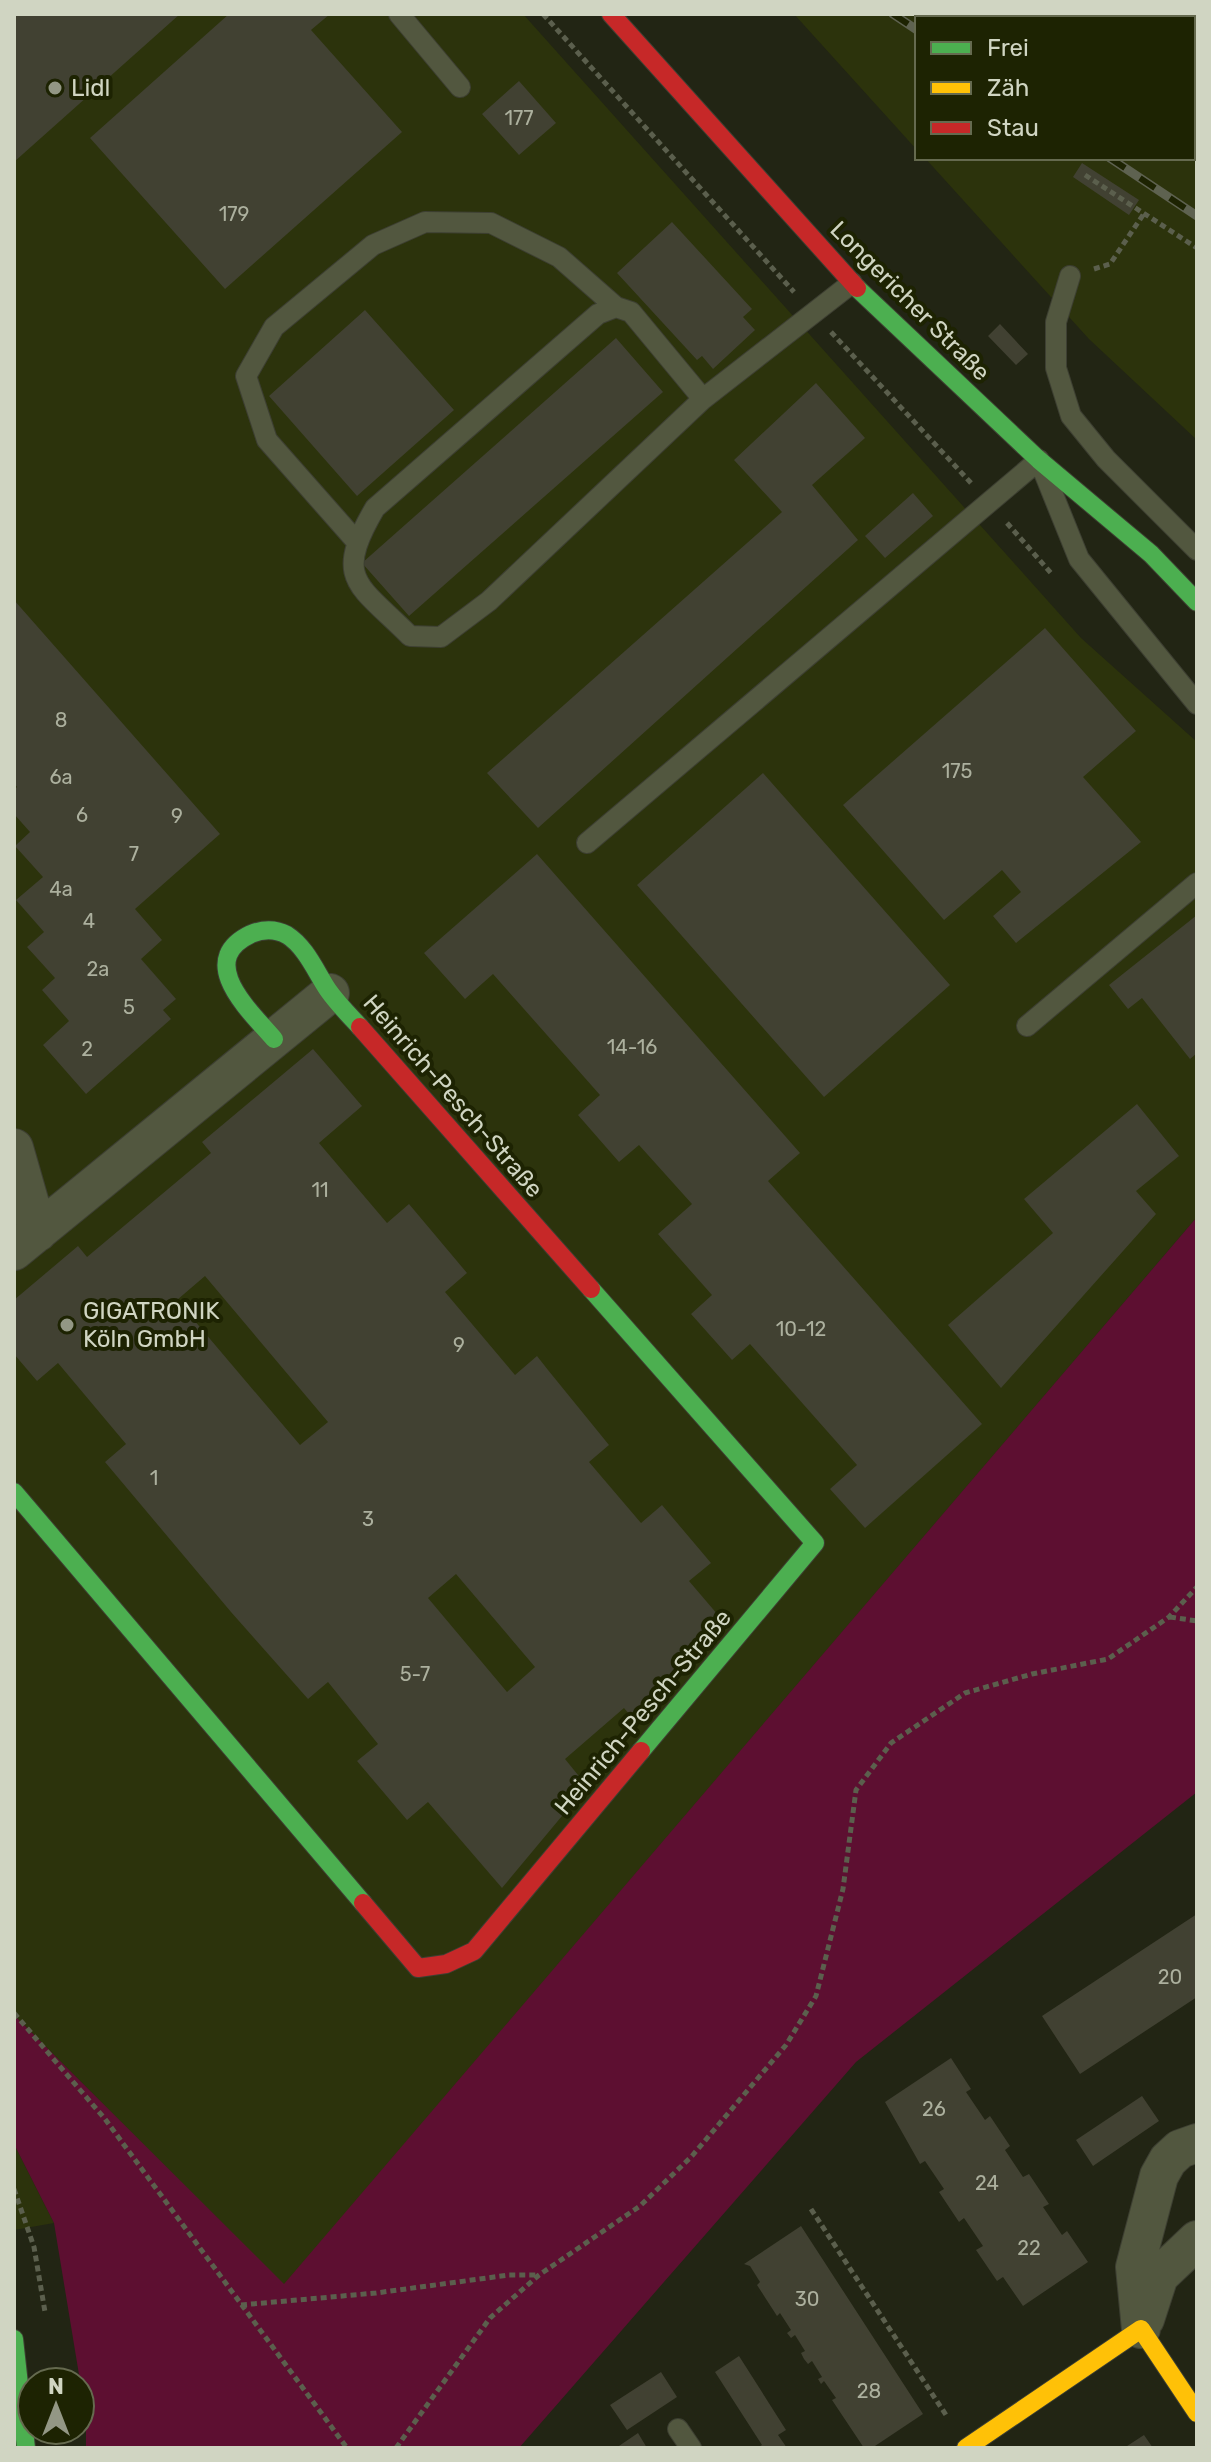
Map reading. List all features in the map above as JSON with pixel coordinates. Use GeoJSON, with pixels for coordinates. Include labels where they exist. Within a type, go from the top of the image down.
{"type":"FeatureCollection","features":[{"type":"Feature","properties":{"kind":"street","name":"Longericher Straße"},"geometry":{"type":"LineString","coordinates":[[611,14],[852,283],[1039,460],[1151,554],[1197,602]]}},
{"type":"Feature","properties":{"kind":"street"},"geometry":{"type":"LineString","coordinates":[[26,1242],[274,1039],[330,993],[289,936],[264,930],[251,933],[237,943],[230,954],[227,973],[230,986],[274,1039]]}},
{"type":"Feature","properties":{"kind":"street","name":"Heinrich-Pesch-Straße"},"geometry":{"type":"LineString","coordinates":[[14,1492],[418,1968],[446,1964],[474,1951],[815,1543],[330,993]]}},
{"type":"Feature","properties":{"kind":"street"},"geometry":{"type":"LineString","coordinates":[[14,1148],[26,1242]]}},
{"type":"Feature","properties":{"kind":"street"},"geometry":{"type":"LineString","coordinates":[[1197,2143],[1174,2154],[1159,2176],[1135,2267],[1141,2329],[1197,2413]]}},
{"type":"Feature","properties":{"kind":"street"},"geometry":{"type":"LineString","coordinates":[[966,2448],[1141,2329],[1159,2276],[1197,2240]]}},
{"type":"Feature","properties":{"kind":"street"},"geometry":{"type":"LineString","coordinates":[[14,2339],[26,2448]]}},
{"type":"Feature","properties":{"kind":"lane"},"geometry":{"type":"LineString","coordinates":[[399,14],[460,87]]}},
{"type":"Feature","properties":{"kind":"lane"},"geometry":{"type":"LineString","coordinates":[[356,541],[267,440],[246,376],[274,327],[373,245],[425,222],[491,223],[559,257],[616,307],[631,312],[703,399]]}},
{"type":"Feature","properties":{"kind":"lane"},"geometry":{"type":"LineString","coordinates":[[1070,276],[1056,322],[1056,368],[1071,416],[1106,459],[1197,550]]}},
{"type":"Feature","properties":{"kind":"lane"},"geometry":{"type":"LineString","coordinates":[[616,307],[598,314],[375,508],[356,541],[352,560],[355,579],[410,636],[441,637],[489,601],[703,399],[852,283]]}},
{"type":"Feature","properties":{"kind":"lane"},"geometry":{"type":"LineString","coordinates":[[587,843],[991,504],[1039,460],[1079,559],[1197,704]]}},
{"type":"Feature","properties":{"kind":"lane"},"geometry":{"type":"LineString","coordinates":[[1027,1026],[1197,883]]}},
{"type":"Feature","properties":{"kind":"lane"},"geometry":{"type":"LineString","coordinates":[[678,2429],[691,2448]]}},
{"type":"Feature","properties":{"kind":"path"},"geometry":{"type":"LineString","coordinates":[[543,14],[1054,576]]}},
{"type":"Feature","properties":{"kind":"path"},"geometry":{"type":"LineString","coordinates":[[1085,175],[1197,248]]}},
{"type":"Feature","properties":{"kind":"path"},"geometry":{"type":"LineString","coordinates":[[1070,276],[1110,264],[1145,212]]}},
{"type":"Feature","properties":{"kind":"path"},"geometry":{"type":"LineString","coordinates":[[396,2448],[490,2318],[539,2275],[640,2206],[692,2156],[786,2045],[816,1996],[843,1889],[856,1790],[891,1743],[965,1693],[1032,1674],[1108,1659],[1169,1617],[1197,1587]]}},
{"type":"Feature","properties":{"kind":"path"},"geometry":{"type":"LineString","coordinates":[[1169,1617],[1197,1621]]}},
{"type":"Feature","properties":{"kind":"path"},"geometry":{"type":"LineString","coordinates":[[14,2013],[105,2119],[347,2448]]}},
{"type":"Feature","properties":{"kind":"path"},"geometry":{"type":"LineString","coordinates":[[14,2189],[34,2247],[47,2322]]}},
{"type":"Feature","properties":{"kind":"path"},"geometry":{"type":"LineString","coordinates":[[811,2209],[966,2448]]}},
{"type":"Feature","properties":{"kind":"path"},"geometry":{"type":"LineString","coordinates":[[241,2305],[376,2293],[509,2275],[539,2275]]}},
{"type":"Feature","properties":{"kind":"shaded area"},"geometry":{"type":"Polygon","coordinates":[[[14,14],[523,14],[1081,638],[1197,742],[1197,1217],[284,2285],[14,2015],[14,14]]]}},
{"type":"Feature","properties":{"kind":"shaded area"},"geometry":{"type":"Polygon","coordinates":[[[794,14],[1197,14],[1197,440],[1089,339],[927,160],[1195,160],[1195,16],[915,16],[915,148],[794,14]]]}},
{"type":"Feature","properties":{"kind":"shaded area"},"geometry":{"type":"Polygon","coordinates":[[[1197,1217],[1197,1792],[856,2062],[519,2448],[86,2448],[96,2446],[96,2366],[78,2366],[54,2223],[14,2144],[14,2015],[284,2284],[1197,1217]]]}},
{"type":"Feature","properties":{"kind":"shaded area"},"geometry":{"type":"Polygon","coordinates":[[[14,2144],[54,2223],[14,2230],[14,2144]]]}},
{"type":"Feature","properties":{"kind":"building","name":"Lidl"},"geometry":{"type":"Polygon","coordinates":[[[14,14],[180,14],[14,162],[14,14]]]}},
{"type":"Feature","properties":{"kind":"building"},"geometry":{"type":"Polygon","coordinates":[[[229,14],[330,14],[311,30],[402,132],[225,289],[90,138],[229,14]]]}},
{"type":"Feature","properties":{"kind":"building"},"geometry":{"type":"Polygon","coordinates":[[[1144,14],[1197,14],[1197,59],[1195,16],[1144,14]]]}},
{"type":"Feature","properties":{"kind":"building"},"geometry":{"type":"Polygon","coordinates":[[[519,81],[556,123],[519,155],[482,114],[519,81]]]}},
{"type":"Feature","properties":{"kind":"building"},"geometry":{"type":"Polygon","coordinates":[[[1082,163],[1139,200],[1129,215],[1073,177],[1082,163]]]}},
{"type":"Feature","properties":{"kind":"building"},"geometry":{"type":"Polygon","coordinates":[[[672,222],[752,309],[743,317],[755,330],[713,369],[702,356],[697,360],[617,273],[672,222]]]}},
{"type":"Feature","properties":{"kind":"building"},"geometry":{"type":"Polygon","coordinates":[[[365,310],[454,410],[357,496],[269,396],[365,310]]]}},
{"type":"Feature","properties":{"kind":"building"},"geometry":{"type":"Polygon","coordinates":[[[1000,324],[1028,354],[1016,365],[988,336],[1000,324]]]}},
{"type":"Feature","properties":{"kind":"building"},"geometry":{"type":"Polygon","coordinates":[[[616,338],[663,392],[409,616],[362,563],[616,338]]]}},
{"type":"Feature","properties":{"kind":"building"},"geometry":{"type":"Polygon","coordinates":[[[816,383],[865,438],[812,485],[858,540],[538,828],[487,773],[782,512],[734,460],[816,383]]]}},
{"type":"Feature","properties":{"kind":"building"},"geometry":{"type":"Polygon","coordinates":[[[913,493],[933,516],[885,558],[865,536],[913,493]]]}},
{"type":"Feature","properties":{"kind":"building"},"geometry":{"type":"Polygon","coordinates":[[[14,600],[220,834],[135,909],[162,940],[141,959],[176,999],[163,1010],[171,1019],[86,1094],[43,1045],[69,1021],[42,990],[55,978],[27,947],[44,932],[16,900],[43,877],[15,846],[30,832],[14,814],[14,790],[17,787],[14,783],[14,600]]]}},
{"type":"Feature","properties":{"kind":"building"},"geometry":{"type":"Polygon","coordinates":[[[1045,628],[1136,731],[1083,777],[1141,842],[1016,943],[993,916],[1021,892],[1002,870],[944,920],[843,805],[1045,628]]]}},
{"type":"Feature","properties":{"kind":"building"},"geometry":{"type":"Polygon","coordinates":[[[763,773],[950,985],[824,1097],[637,885],[763,773]]]}},
{"type":"Feature","properties":{"kind":"building"},"geometry":{"type":"Polygon","coordinates":[[[537,854],[800,1153],[768,1181],[982,1424],[865,1528],[830,1489],[857,1465],[750,1344],[732,1360],[691,1314],[712,1295],[658,1234],[692,1204],[639,1145],[619,1162],[578,1115],[600,1095],[493,974],[465,999],[424,953],[537,854]]]}},
{"type":"Feature","properties":{"kind":"building"},"geometry":{"type":"Polygon","coordinates":[[[1197,915],[1197,1053],[1190,1059],[1142,998],[1128,1009],[1109,985],[1197,915]]]}},
{"type":"Feature","properties":{"kind":"building"},"geometry":{"type":"Polygon","coordinates":[[[313,1049],[362,1106],[319,1143],[387,1223],[409,1204],[467,1273],[445,1292],[515,1375],[537,1356],[609,1445],[589,1462],[641,1523],[662,1505],[711,1563],[689,1581],[724,1622],[638,1725],[624,1708],[565,1759],[587,1786],[502,1888],[428,1802],[407,1820],[357,1761],[378,1744],[328,1682],[308,1699],[105,1462],[126,1444],[58,1363],[37,1381],[14,1354],[14,1300],[78,1246],[87,1257],[211,1153],[202,1142],[313,1049]],[[205,1276],[177,1300],[300,1445],[328,1422],[205,1276]],[[456,1574],[428,1598],[507,1692],[535,1667],[456,1574]]]}},
{"type":"Feature","properties":{"kind":"building"},"geometry":{"type":"Polygon","coordinates":[[[1137,1104],[1179,1156],[1136,1191],[1156,1214],[1001,1388],[948,1325],[1053,1233],[1024,1199],[1137,1104]]]}},
{"type":"Feature","properties":{"kind":"building"},"geometry":{"type":"Polygon","coordinates":[[[1197,1914],[1197,1997],[1080,2074],[1042,2016],[1197,1914]]]}},
{"type":"Feature","properties":{"kind":"building"},"geometry":{"type":"Polygon","coordinates":[[[951,2058],[971,2089],[966,2092],[985,2120],[990,2116],[1010,2146],[1005,2150],[1023,2177],[1029,2174],[1049,2204],[1043,2207],[1062,2235],[1067,2231],[1088,2262],[1023,2306],[1003,2277],[997,2281],[976,2250],[983,2246],[964,2218],[959,2222],[939,2192],[944,2189],[925,2161],[920,2164],[885,2102],[951,2058]]]}},
{"type":"Feature","properties":{"kind":"building"},"geometry":{"type":"Polygon","coordinates":[[[1142,2096],[1159,2121],[1093,2166],[1076,2140],[1142,2096]]]}},
{"type":"Feature","properties":{"kind":"building"},"geometry":{"type":"Polygon","coordinates":[[[801,2226],[923,2414],[872,2448],[864,2448],[832,2400],[836,2398],[824,2381],[821,2384],[818,2379],[822,2377],[812,2361],[808,2364],[804,2359],[801,2353],[805,2351],[795,2335],[791,2338],[787,2333],[791,2330],[780,2313],[777,2316],[757,2285],[760,2282],[750,2266],[744,2264],[801,2226]]]}},
{"type":"Feature","properties":{"kind":"building"},"geometry":{"type":"Polygon","coordinates":[[[739,2356],[786,2430],[778,2435],[787,2448],[757,2448],[762,2445],[715,2372],[739,2356]]]}},
{"type":"Feature","properties":{"kind":"building"},"geometry":{"type":"Polygon","coordinates":[[[661,2372],[677,2397],[627,2430],[610,2405],[661,2372]]]}},
{"type":"Feature","properties":{"kind":"building"},"geometry":{"type":"Polygon","coordinates":[[[638,2433],[647,2448],[616,2448],[638,2433]]]}},
{"type":"Feature","properties":{"kind":"building"},"geometry":{"type":"Polygon","coordinates":[[[1144,2435],[1153,2448],[1124,2448],[1144,2435]]]}},
{"type":"Feature","properties":{"kind":"railway"},"geometry":{"type":"LineString","coordinates":[[893,14],[915,29]]}},
{"type":"Feature","properties":{"kind":"railway"},"geometry":{"type":"LineString","coordinates":[[1113,160],[1197,216]]}},
{"type":"Feature","properties":{"kind":"traffic: fast"},"geometry":{"type":"LineString","coordinates":[[857,288],[1039,460],[1151,554],[1197,602]]}},
{"type":"Feature","properties":{"kind":"traffic: fast"},"geometry":{"type":"LineString","coordinates":[[274,1039],[242,1001],[227,972],[227,958],[235,945],[251,934],[265,931],[283,933],[300,946],[332,995],[360,1027]]}},
{"type":"Feature","properties":{"kind":"traffic: fast"},"geometry":{"type":"LineString","coordinates":[[591,1289],[815,1543],[641,1751]]}},
{"type":"Feature","properties":{"kind":"traffic: fast"},"geometry":{"type":"LineString","coordinates":[[14,1492],[363,1903]]}},
{"type":"Feature","properties":{"kind":"traffic: fast"},"geometry":{"type":"LineString","coordinates":[[14,2339],[26,2448]]}},
{"type":"Feature","properties":{"kind":"traffic: slow"},"geometry":{"type":"LineString","coordinates":[[966,2448],[1141,2329],[1197,2413]]}},
{"type":"Feature","properties":{"kind":"traffic: jam"},"geometry":{"type":"LineString","coordinates":[[611,14],[857,288]]}},
{"type":"Feature","properties":{"kind":"traffic: jam"},"geometry":{"type":"LineString","coordinates":[[360,1027],[591,1289]]}},
{"type":"Feature","properties":{"kind":"traffic: jam"},"geometry":{"type":"LineString","coordinates":[[363,1903],[418,1968],[446,1964],[474,1951],[641,1751]]}},
{"type":"Feature","properties":{"kind":"place","name":"Lidl"},"geometry":{"type":"Point","coordinates":[55,88]}},
{"type":"Feature","properties":{"kind":"place","name":"GIGATRONIK Köln GmbH"},"geometry":{"type":"Point","coordinates":[67,1325]}}]}
